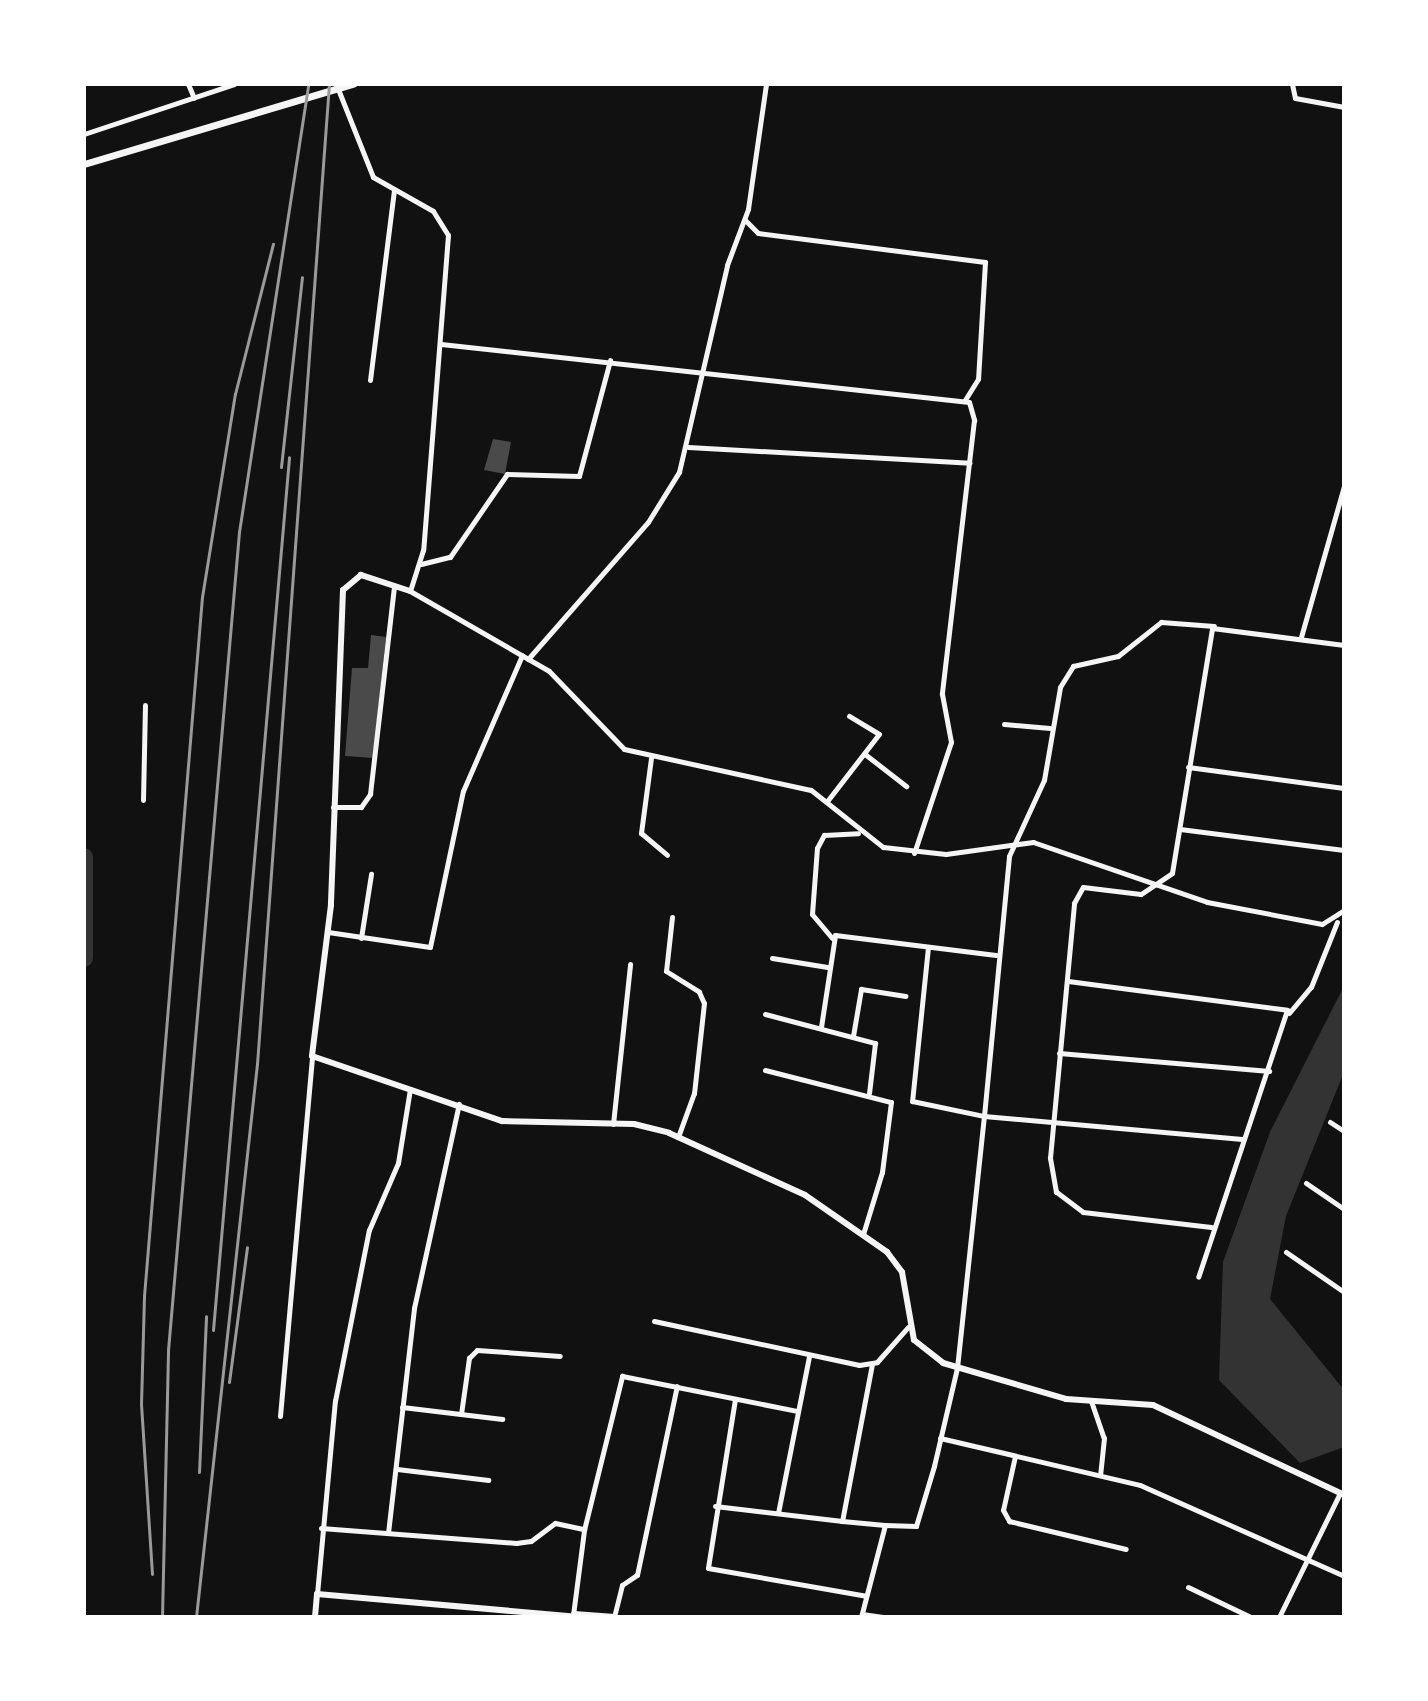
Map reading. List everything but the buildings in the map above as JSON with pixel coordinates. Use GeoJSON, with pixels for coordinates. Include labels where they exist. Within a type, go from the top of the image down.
{"type":"FeatureCollection","features":[{"type":"Feature","properties":{"kind":"main road"},"geometry":{"type":"LineString","coordinates":[[84,164],[353,84]]}},
{"type":"Feature","properties":{"kind":"street"},"geometry":{"type":"LineString","coordinates":[[188,84],[194,98]]}},
{"type":"Feature","properties":{"kind":"street"},"geometry":{"type":"LineString","coordinates":[[84,134],[234,84]]}},
{"type":"Feature","properties":{"kind":"street"},"geometry":{"type":"LineString","coordinates":[[336,84],[373,177],[433,211],[448,235],[421,564],[410,591]]}},
{"type":"Feature","properties":{"kind":"street"},"geometry":{"type":"LineString","coordinates":[[328,932],[431,946],[436,899],[448,888],[460,801],[525,657],[648,522],[688,447],[707,371],[724,275],[745,220],[766,84]]}},
{"type":"Feature","properties":{"kind":"street"},"geometry":{"type":"LineString","coordinates":[[1292,84],[1300,100],[1344,107]]}},
{"type":"Feature","properties":{"kind":"street"},"geometry":{"type":"LineString","coordinates":[[370,380],[394,191]]}},
{"type":"Feature","properties":{"kind":"street"},"geometry":{"type":"LineString","coordinates":[[745,220],[758,233],[985,262],[978,379],[965,400]]}},
{"type":"Feature","properties":{"kind":"street"},"geometry":{"type":"LineString","coordinates":[[441,344],[965,400],[974,411],[970,463],[942,694],[951,742],[914,853]]}},
{"type":"Feature","properties":{"kind":"street"},"geometry":{"type":"LineString","coordinates":[[421,564],[450,557],[507,474],[579,476],[610,360]]}},
{"type":"Feature","properties":{"kind":"street"},"geometry":{"type":"LineString","coordinates":[[688,447],[970,463]]}},
{"type":"Feature","properties":{"kind":"street"},"geometry":{"type":"LineString","coordinates":[[1301,637],[1344,486]]}},
{"type":"Feature","properties":{"kind":"street"},"geometry":{"type":"LineString","coordinates":[[280,1416],[312,1056],[328,932],[343,590],[361,575],[410,591],[559,678],[618,746],[651,758],[797,786],[828,800],[858,833]]}},
{"type":"Feature","properties":{"kind":"street"},"geometry":{"type":"LineString","coordinates":[[332,807],[361,807],[370,794],[394,585]]}},
{"type":"Feature","properties":{"kind":"street"},"geometry":{"type":"LineString","coordinates":[[715,1506],[908,1529],[918,1523],[957,1368],[984,1116],[996,955],[1013,842],[1044,780],[1054,701],[1073,666],[1118,656],[1161,622],[1215,626],[1344,645]]}},
{"type":"Feature","properties":{"kind":"street"},"geometry":{"type":"LineString","coordinates":[[1211,1227],[1072,1208],[1051,1181],[1059,1053],[1080,889],[1141,894],[1160,888],[1172,873],[1205,640],[1215,626]]}},
{"type":"Feature","properties":{"kind":"street"},"geometry":{"type":"LineString","coordinates":[[143,800],[145,705]]}},
{"type":"Feature","properties":{"kind":"street"},"geometry":{"type":"LineString","coordinates":[[828,800],[866,755],[879,730],[849,716]]}},
{"type":"Feature","properties":{"kind":"street"},"geometry":{"type":"LineString","coordinates":[[1004,724],[1050,728]]}},
{"type":"Feature","properties":{"kind":"street"},"geometry":{"type":"LineString","coordinates":[[866,755],[906,786]]}},
{"type":"Feature","properties":{"kind":"street"},"geometry":{"type":"LineString","coordinates":[[651,758],[641,833],[667,855]]}},
{"type":"Feature","properties":{"kind":"street"},"geometry":{"type":"LineString","coordinates":[[1188,767],[1344,788]]}},
{"type":"Feature","properties":{"kind":"street"},"geometry":{"type":"LineString","coordinates":[[1180,829],[1344,850]]}},
{"type":"Feature","properties":{"kind":"street"},"geometry":{"type":"LineString","coordinates":[[996,955],[832,938],[812,914],[817,848],[824,835],[858,833],[914,853],[1013,842],[1048,845],[1160,888],[1274,916],[1337,922]]}},
{"type":"Feature","properties":{"kind":"street"},"geometry":{"type":"LineString","coordinates":[[361,938],[371,874]]}},
{"type":"Feature","properties":{"kind":"street"},"geometry":{"type":"LineString","coordinates":[[1198,1277],[1211,1227],[1288,1014],[1311,987],[1344,910]]}},
{"type":"Feature","properties":{"kind":"street"},"geometry":{"type":"LineString","coordinates":[[672,917],[666,971],[704,1003],[694,1093],[678,1137]]}},
{"type":"Feature","properties":{"kind":"street"},"geometry":{"type":"LineString","coordinates":[[821,1027],[832,938]]}},
{"type":"Feature","properties":{"kind":"street"},"geometry":{"type":"LineString","coordinates":[[928,947],[912,1101],[984,1116],[1242,1139]]}},
{"type":"Feature","properties":{"kind":"street"},"geometry":{"type":"LineString","coordinates":[[772,958],[827,967]]}},
{"type":"Feature","properties":{"kind":"street"},"geometry":{"type":"LineString","coordinates":[[613,1124],[630,964]]}},
{"type":"Feature","properties":{"kind":"street"},"geometry":{"type":"LineString","coordinates":[[1068,981],[1276,1003],[1288,1014]]}},
{"type":"Feature","properties":{"kind":"street"},"geometry":{"type":"LineString","coordinates":[[853,1036],[861,989],[905,996]]}},
{"type":"Feature","properties":{"kind":"street"},"geometry":{"type":"LineString","coordinates":[[765,1014],[821,1027],[877,1045],[869,1093]]}},
{"type":"Feature","properties":{"kind":"street"},"geometry":{"type":"LineString","coordinates":[[1059,1053],[1269,1071]]}},
{"type":"Feature","properties":{"kind":"street"},"geometry":{"type":"LineString","coordinates":[[312,1056],[515,1124],[613,1124],[678,1137],[792,1188],[863,1234],[902,1272],[908,1327],[921,1348],[957,1368],[1091,1401],[1153,1405],[1342,1495],[1279,1617]]}},
{"type":"Feature","properties":{"kind":"street"},"geometry":{"type":"LineString","coordinates":[[765,1070],[869,1093],[892,1106],[863,1234]]}},
{"type":"Feature","properties":{"kind":"street"},"geometry":{"type":"LineString","coordinates":[[315,1617],[335,1401],[369,1230],[395,1174],[410,1089]]}},
{"type":"Feature","properties":{"kind":"street"},"geometry":{"type":"LineString","coordinates":[[388,1533],[419,1274],[459,1104]]}},
{"type":"Feature","properties":{"kind":"street"},"geometry":{"type":"LineString","coordinates":[[1330,1122],[1344,1131]]}},
{"type":"Feature","properties":{"kind":"street"},"geometry":{"type":"LineString","coordinates":[[1306,1183],[1344,1209]]}},
{"type":"Feature","properties":{"kind":"street"},"geometry":{"type":"LineString","coordinates":[[1286,1252],[1344,1292]]}},
{"type":"Feature","properties":{"kind":"street"},"geometry":{"type":"LineString","coordinates":[[654,1321],[809,1356],[872,1364]]}},
{"type":"Feature","properties":{"kind":"street"},"geometry":{"type":"LineString","coordinates":[[842,1521],[872,1364],[908,1327]]}},
{"type":"Feature","properties":{"kind":"street"},"geometry":{"type":"LineString","coordinates":[[461,1414],[469,1358],[477,1350],[560,1356]]}},
{"type":"Feature","properties":{"kind":"street"},"geometry":{"type":"LineString","coordinates":[[778,1513],[809,1356]]}},
{"type":"Feature","properties":{"kind":"street"},"geometry":{"type":"LineString","coordinates":[[573,1615],[584,1530],[622,1376],[797,1411]]}},
{"type":"Feature","properties":{"kind":"street"},"geometry":{"type":"LineString","coordinates":[[317,1594],[615,1617],[621,1587],[637,1575],[677,1386]]}},
{"type":"Feature","properties":{"kind":"street"},"geometry":{"type":"LineString","coordinates":[[735,1399],[705,1557],[712,1570],[866,1596]]}},
{"type":"Feature","properties":{"kind":"street"},"geometry":{"type":"LineString","coordinates":[[1091,1401],[1104,1438],[1100,1475]]}},
{"type":"Feature","properties":{"kind":"street"},"geometry":{"type":"LineString","coordinates":[[402,1407],[502,1419]]}},
{"type":"Feature","properties":{"kind":"street"},"geometry":{"type":"LineString","coordinates":[[940,1438],[1140,1485],[1344,1576]]}},
{"type":"Feature","properties":{"kind":"street"},"geometry":{"type":"LineString","coordinates":[[1015,1456],[1003,1510],[1009,1521],[1126,1549]]}},
{"type":"Feature","properties":{"kind":"street"},"geometry":{"type":"LineString","coordinates":[[397,1469],[488,1480]]}},
{"type":"Feature","properties":{"kind":"street"},"geometry":{"type":"LineString","coordinates":[[321,1528],[516,1543],[555,1523],[584,1530]]}},
{"type":"Feature","properties":{"kind":"street"},"geometry":{"type":"LineString","coordinates":[[883,1617],[862,1615],[885,1525]]}},
{"type":"Feature","properties":{"kind":"street"},"geometry":{"type":"LineString","coordinates":[[1188,1587],[1251,1617]]}},
{"type":"Feature","properties":{"kind":"street"},"geometry":{"type":"LineString","coordinates":[[573,1615],[582,1617]]}},
{"type":"Feature","properties":{"kind":"shaded area"},"geometry":{"type":"Polygon","coordinates":[[[1344,986],[1344,1072],[1286,1216],[1270,1299],[1344,1390],[1344,1447],[1300,1463],[1219,1380],[1223,1262],[1270,1132],[1344,986]]]}},
{"type":"Feature","properties":{"kind":"waterway"},"geometry":{"type":"LineString","coordinates":[[84,857],[84,958]]}},
{"type":"Feature","properties":{"kind":"railway"},"geometry":{"type":"LineString","coordinates":[[162,1617],[168,1350],[239,532],[308,84]]}},
{"type":"Feature","properties":{"kind":"railway"},"geometry":{"type":"LineString","coordinates":[[196,1617],[257,1064],[329,84]]}},
{"type":"Feature","properties":{"kind":"railway"},"geometry":{"type":"LineString","coordinates":[[152,1574],[141,1404],[144,1296],[202,597],[235,394],[273,244]]}},
{"type":"Feature","properties":{"kind":"railway"},"geometry":{"type":"LineString","coordinates":[[281,467],[302,277]]}},
{"type":"Feature","properties":{"kind":"railway"},"geometry":{"type":"LineString","coordinates":[[213,1330],[289,457]]}},
{"type":"Feature","properties":{"kind":"railway"},"geometry":{"type":"LineString","coordinates":[[229,1382],[247,1247]]}},
{"type":"Feature","properties":{"kind":"railway"},"geometry":{"type":"LineString","coordinates":[[199,1472],[206,1316]]}}]}
